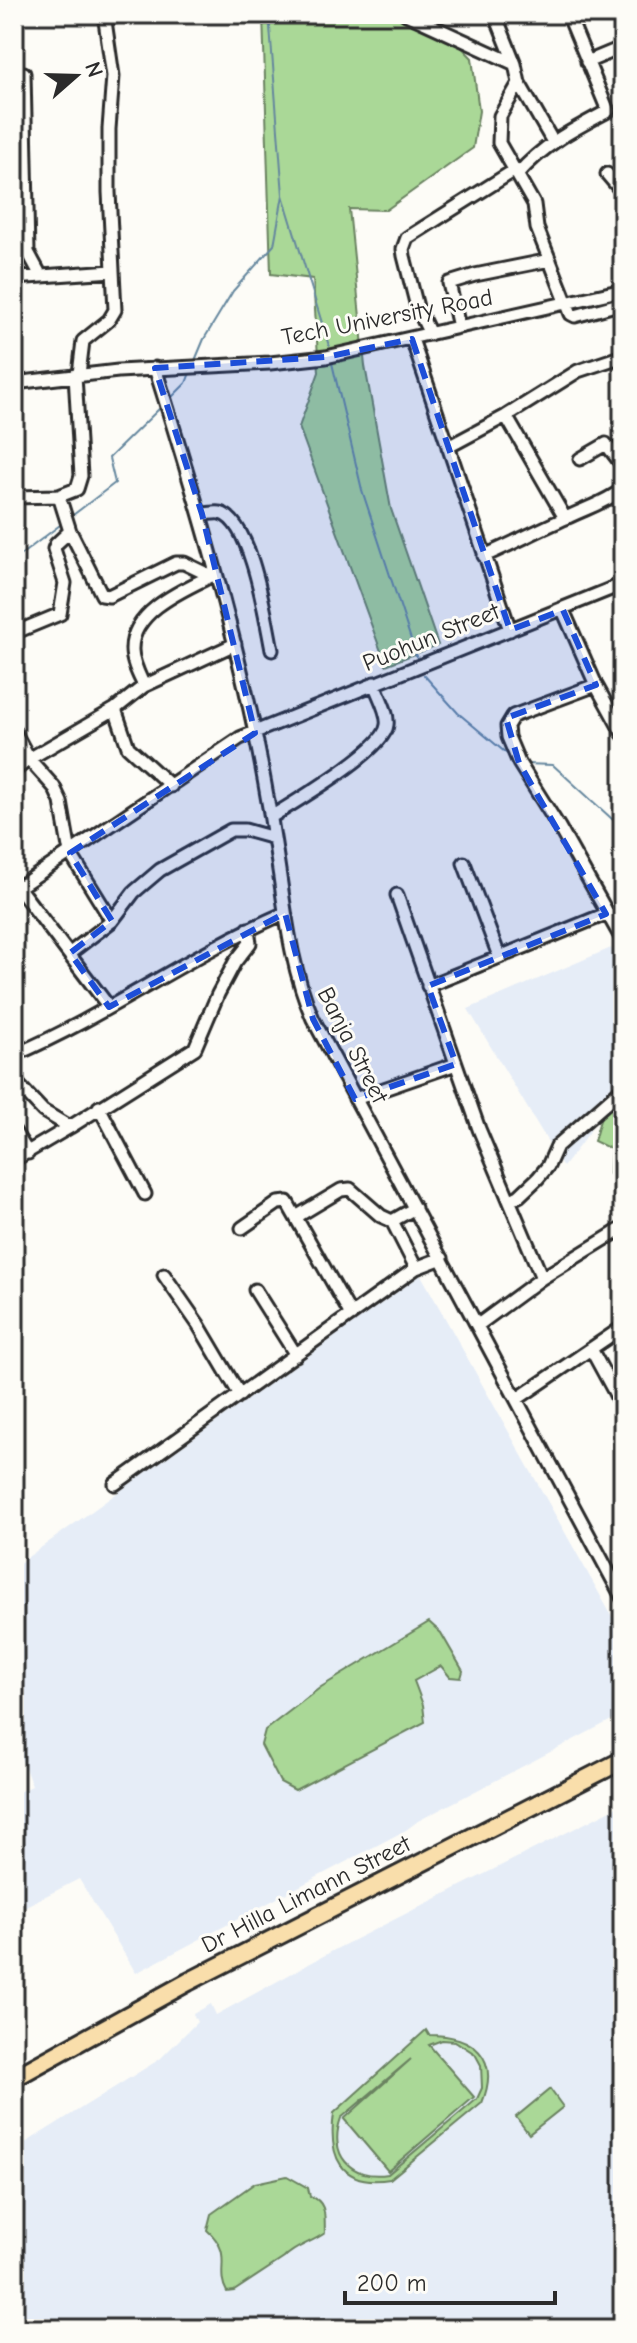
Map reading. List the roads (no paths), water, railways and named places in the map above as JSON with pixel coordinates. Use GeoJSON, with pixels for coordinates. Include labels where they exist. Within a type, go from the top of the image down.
{"type":"FeatureCollection","features":[{"type":"Feature","properties":{"kind":"highway","name":"Dr Hilla Limann Street"},"geometry":{"type":"LineString","coordinates":[[14,2078],[188,1982],[623,1760]]}},
{"type":"Feature","properties":{"kind":"street"},"geometry":{"type":"LineString","coordinates":[[14,497],[59,496],[77,489],[81,476],[74,400],[83,341],[109,320],[115,310],[109,129],[113,76],[104,17],[121,14]]}},
{"type":"Feature","properties":{"kind":"street"},"geometry":{"type":"LineString","coordinates":[[406,14],[515,64]]}},
{"type":"Feature","properties":{"kind":"street"},"geometry":{"type":"LineString","coordinates":[[495,14],[515,64],[519,83],[553,142]]}},
{"type":"Feature","properties":{"kind":"street"},"geometry":{"type":"LineString","coordinates":[[430,334],[417,307],[404,256],[404,243],[413,233],[516,172],[553,142],[608,111],[568,14]]}},
{"type":"Feature","properties":{"kind":"street"},"geometry":{"type":"LineString","coordinates":[[587,62],[623,47]]}},
{"type":"Feature","properties":{"kind":"street"},"geometry":{"type":"LineString","coordinates":[[14,74],[24,73],[28,252],[41,276]]}},
{"type":"Feature","properties":{"kind":"street"},"geometry":{"type":"LineString","coordinates":[[519,83],[500,116],[499,143],[534,204],[537,228],[571,314],[575,316],[623,303]]}},
{"type":"Feature","properties":{"kind":"street"},"geometry":{"type":"LineString","coordinates":[[607,174],[623,193]]}},
{"type":"Feature","properties":{"kind":"street"},"geometry":{"type":"LineString","coordinates":[[459,327],[449,283],[550,260]]}},
{"type":"Feature","properties":{"kind":"street"},"geometry":{"type":"LineString","coordinates":[[14,278],[112,271]]}},
{"type":"Feature","properties":{"kind":"street","name":"Tech University Road"},"geometry":{"type":"LineString","coordinates":[[16,383],[155,368],[312,358],[412,339],[623,290]]}},
{"type":"Feature","properties":{"kind":"street"},"geometry":{"type":"LineString","coordinates":[[412,339],[510,630]]}},
{"type":"Feature","properties":{"kind":"street"},"geometry":{"type":"LineString","coordinates":[[448,447],[506,416],[578,371],[623,356]]}},
{"type":"Feature","properties":{"kind":"street","name":"Banja Street"},"geometry":{"type":"LineString","coordinates":[[155,368],[202,514],[214,575],[235,644],[271,817],[285,913],[301,992],[355,1099],[623,1599]]}},
{"type":"Feature","properties":{"kind":"street"},"geometry":{"type":"LineString","coordinates":[[14,405],[16,383]]}},
{"type":"Feature","properties":{"kind":"street"},"geometry":{"type":"LineString","coordinates":[[506,416],[565,518]]}},
{"type":"Feature","properties":{"kind":"street"},"geometry":{"type":"LineString","coordinates":[[580,459],[606,444],[623,466]]}},
{"type":"Feature","properties":{"kind":"street"},"geometry":{"type":"LineString","coordinates":[[484,556],[606,502],[623,489]]}},
{"type":"Feature","properties":{"kind":"street"},"geometry":{"type":"LineString","coordinates":[[59,496],[70,531],[102,595],[109,596],[176,563],[184,563],[214,575]]}},
{"type":"Feature","properties":{"kind":"street"},"geometry":{"type":"LineString","coordinates":[[202,514],[219,513],[230,518],[250,548],[272,650]]}},
{"type":"Feature","properties":{"kind":"street"},"geometry":{"type":"LineString","coordinates":[[14,633],[60,614],[65,583],[54,549],[70,531]]}},
{"type":"Feature","properties":{"kind":"street"},"geometry":{"type":"LineString","coordinates":[[144,686],[131,651],[147,614],[162,602],[214,575]]}},
{"type":"Feature","properties":{"kind":"street","name":"Puohun Street"},"geometry":{"type":"LineString","coordinates":[[17,885],[70,853],[240,738],[623,584]]}},
{"type":"Feature","properties":{"kind":"street"},"geometry":{"type":"LineString","coordinates":[[563,610],[596,685],[623,734]]}},
{"type":"Feature","properties":{"kind":"street"},"geometry":{"type":"LineString","coordinates":[[14,771],[115,709],[144,686],[235,644]]}},
{"type":"Feature","properties":{"kind":"street"},"geometry":{"type":"LineString","coordinates":[[271,817],[326,784],[357,760],[384,733],[388,722],[374,683]]}},
{"type":"Feature","properties":{"kind":"street"},"geometry":{"type":"LineString","coordinates":[[596,685],[513,716],[507,726],[508,737],[519,763],[623,941]]}},
{"type":"Feature","properties":{"kind":"street"},"geometry":{"type":"LineString","coordinates":[[115,709],[128,747],[171,786]]}},
{"type":"Feature","properties":{"kind":"street"},"geometry":{"type":"LineString","coordinates":[[14,731],[29,759],[54,787],[61,802],[70,853],[112,921]]}},
{"type":"Feature","properties":{"kind":"street"},"geometry":{"type":"LineString","coordinates":[[70,953],[112,921],[134,892],[160,870],[231,830],[245,830],[274,838]]}},
{"type":"Feature","properties":{"kind":"street"},"geometry":{"type":"LineString","coordinates":[[464,863],[499,956]]}},
{"type":"Feature","properties":{"kind":"street"},"geometry":{"type":"LineString","coordinates":[[17,885],[109,1007]]}},
{"type":"Feature","properties":{"kind":"street"},"geometry":{"type":"LineString","coordinates":[[397,895],[479,1129],[542,1278]]}},
{"type":"Feature","properties":{"kind":"street"},"geometry":{"type":"LineString","coordinates":[[15,1050],[109,1007],[248,929],[285,913]]}},
{"type":"Feature","properties":{"kind":"street"},"geometry":{"type":"LineString","coordinates":[[428,986],[606,914]]}},
{"type":"Feature","properties":{"kind":"street"},"geometry":{"type":"LineString","coordinates":[[14,1160],[195,1048],[223,983],[250,943],[248,929]]}},
{"type":"Feature","properties":{"kind":"street"},"geometry":{"type":"LineString","coordinates":[[355,1099],[456,1064]]}},
{"type":"Feature","properties":{"kind":"street"},"geometry":{"type":"LineString","coordinates":[[14,1080],[43,1111],[70,1127]]}},
{"type":"Feature","properties":{"kind":"street"},"geometry":{"type":"LineString","coordinates":[[511,1200],[538,1178],[548,1166],[557,1146],[623,1088]]}},
{"type":"Feature","properties":{"kind":"street"},"geometry":{"type":"LineString","coordinates":[[99,1107],[145,1194]]}},
{"type":"Feature","properties":{"kind":"street"},"geometry":{"type":"LineString","coordinates":[[14,1131],[28,1153]]}},
{"type":"Feature","properties":{"kind":"street"},"geometry":{"type":"LineString","coordinates":[[296,1217],[341,1190],[350,1189],[392,1221],[416,1268]]}},
{"type":"Feature","properties":{"kind":"street"},"geometry":{"type":"LineString","coordinates":[[242,1228],[278,1203],[287,1202],[351,1315]]}},
{"type":"Feature","properties":{"kind":"street"},"geometry":{"type":"LineString","coordinates":[[392,1221],[415,1208]]}},
{"type":"Feature","properties":{"kind":"street"},"geometry":{"type":"LineString","coordinates":[[478,1325],[542,1278],[622,1231]]}},
{"type":"Feature","properties":{"kind":"street"},"geometry":{"type":"LineString","coordinates":[[115,1484],[416,1268],[442,1258]]}},
{"type":"Feature","properties":{"kind":"street"},"geometry":{"type":"LineString","coordinates":[[164,1275],[240,1395]]}},
{"type":"Feature","properties":{"kind":"street"},"geometry":{"type":"LineString","coordinates":[[255,1290],[296,1355]]}},
{"type":"Feature","properties":{"kind":"street"},"geometry":{"type":"LineString","coordinates":[[517,1399],[623,1327]]}},
{"type":"Feature","properties":{"kind":"street"},"geometry":{"type":"LineString","coordinates":[[591,1349],[623,1411]]}},
{"type":"Feature","properties":{"kind":"waterway"},"geometry":{"type":"LineString","coordinates":[[269,14],[283,195],[329,346]]}},
{"type":"Feature","properties":{"kind":"waterway"},"geometry":{"type":"LineString","coordinates":[[194,363],[204,339],[233,291],[274,245],[283,195]]}},
{"type":"Feature","properties":{"kind":"waterway"},"geometry":{"type":"LineString","coordinates":[[332,363],[362,490],[417,658]]}},
{"type":"Feature","properties":{"kind":"waterway"},"geometry":{"type":"LineString","coordinates":[[170,399],[186,383],[190,373]]}},
{"type":"Feature","properties":{"kind":"waterway"},"geometry":{"type":"LineString","coordinates":[[69,518],[115,483],[109,458],[162,406]]}},
{"type":"Feature","properties":{"kind":"waterway"},"geometry":{"type":"LineString","coordinates":[[14,560],[64,522]]}},
{"type":"Feature","properties":{"kind":"waterway"},"geometry":{"type":"LineString","coordinates":[[424,675],[458,713],[512,758]]}},
{"type":"Feature","properties":{"kind":"waterway"},"geometry":{"type":"LineString","coordinates":[[525,764],[553,765],[623,829]]}}]}
